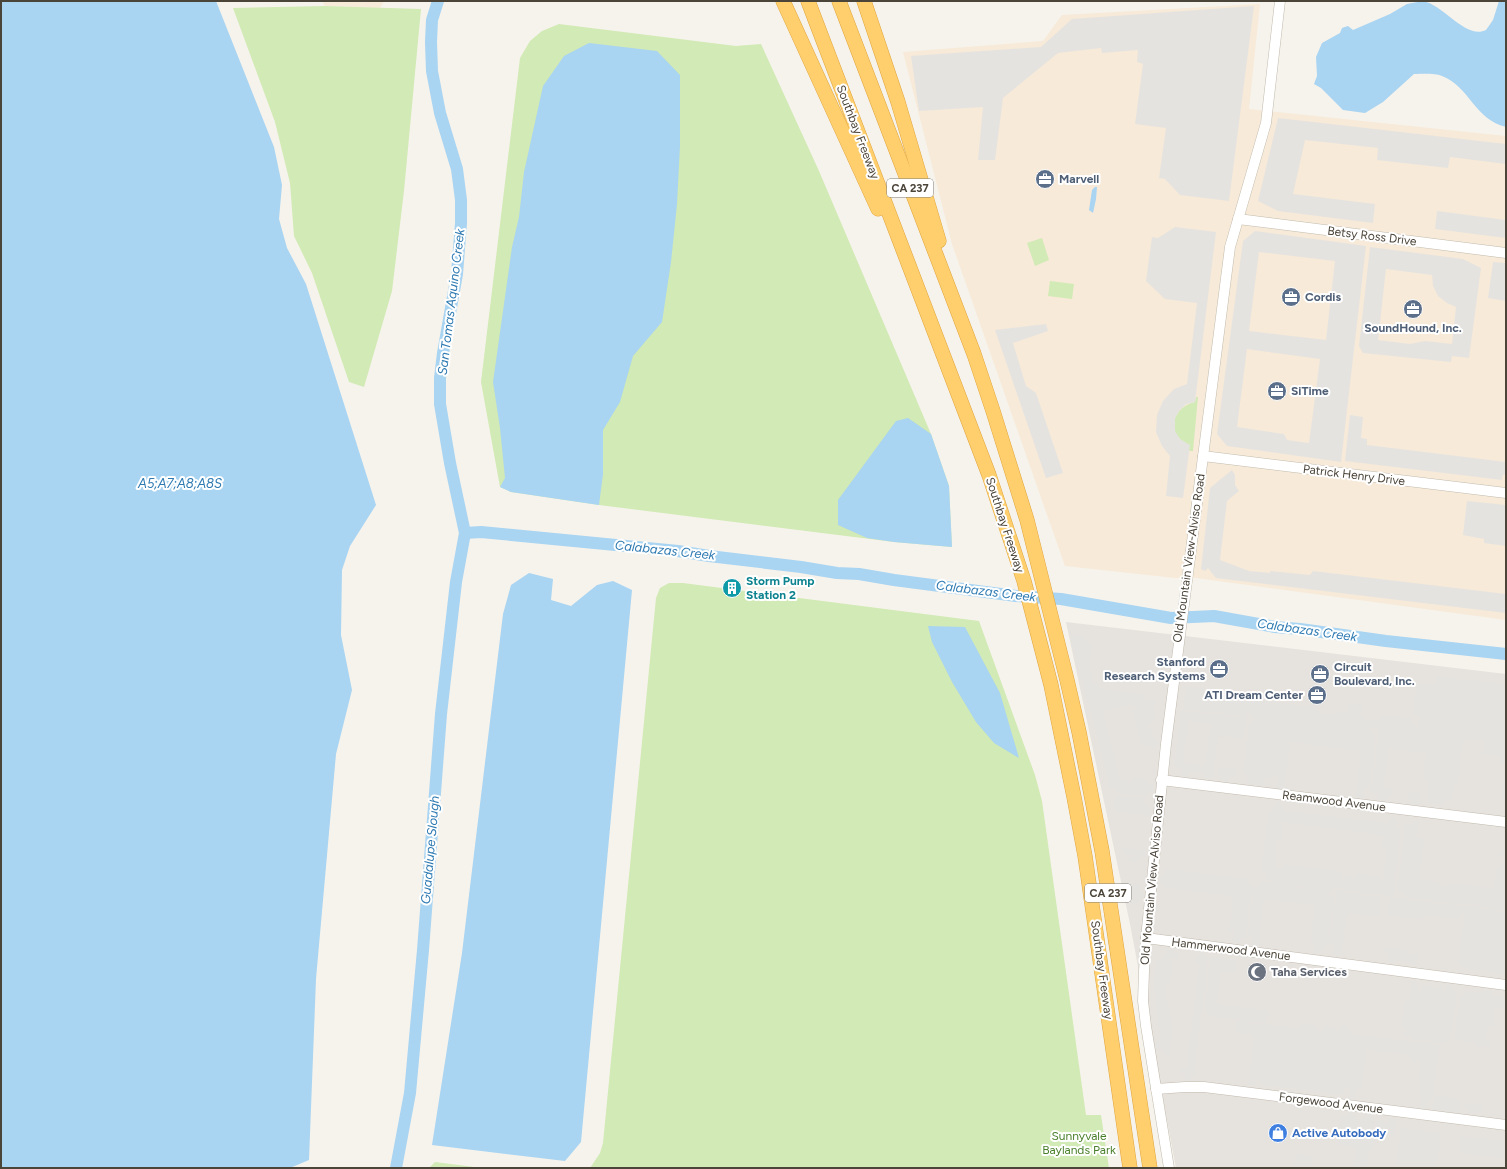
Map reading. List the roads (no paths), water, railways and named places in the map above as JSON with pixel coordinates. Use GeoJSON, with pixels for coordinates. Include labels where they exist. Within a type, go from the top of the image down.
{"type":"FeatureCollection","features":[{"type":"Feature","properties":{"kind":"highway"},"geometry":{"type":"LineString","coordinates":[[783,1],[885,226],[926,310]]}},
{"type":"Feature","properties":{"kind":"highway","name":"Southbay Freeway"},"geometry":{"type":"LineString","coordinates":[[808,1],[989,475],[1024,581],[1051,685],[1085,856],[1130,1168]]}},
{"type":"Feature","properties":{"kind":"highway","name":"Southbay Freeway"},"geometry":{"type":"LineString","coordinates":[[839,1],[974,354],[1020,498],[1067,680],[1091,792],[1102,851],[1150,1168]]}},
{"type":"Feature","properties":{"kind":"highway"},"geometry":{"type":"LineString","coordinates":[[864,1],[900,109],[974,354]]}},
{"type":"Feature","properties":{"kind":"highway"},"geometry":{"type":"LineString","coordinates":[[1123,1125],[1126,1168]]}},
{"type":"Feature","properties":{"kind":"street","name":"Old Mountain View-Alviso Road"},"geometry":{"type":"LineString","coordinates":[[1169,1168],[1143,1001],[1146,938],[1162,780],[1179,636],[1230,247],[1266,123],[1280,1]]}},
{"type":"Feature","properties":{"kind":"street","name":"Betsy Ross Drive"},"geometry":{"type":"LineString","coordinates":[[1238,219],[1506,253]]}},
{"type":"Feature","properties":{"kind":"street","name":"Patrick Henry Drive"},"geometry":{"type":"LineString","coordinates":[[1203,456],[1506,493]]}},
{"type":"Feature","properties":{"kind":"street","name":"Reamwood Avenue"},"geometry":{"type":"LineString","coordinates":[[1162,780],[1506,822]]}},
{"type":"Feature","properties":{"kind":"street","name":"Hammerwood Avenue"},"geometry":{"type":"LineString","coordinates":[[1146,938],[1506,985]]}},
{"type":"Feature","properties":{"kind":"street","name":"Forgewood Avenue"},"geometry":{"type":"LineString","coordinates":[[1156,1089],[1204,1087],[1506,1126]]}},
{"type":"Feature","properties":{"kind":"water","name":"A5;A7;A8;A8S"},"geometry":{"type":"Polygon","coordinates":[[[1,1],[216,1],[274,147],[282,185],[279,219],[287,248],[306,284],[376,505],[350,546],[342,570],[341,635],[352,690],[336,754],[316,979],[309,1160],[290,1168],[1,1168],[1,1]]]}},
{"type":"Feature","properties":{"kind":"water"},"geometry":{"type":"Polygon","coordinates":[[[1423,1],[1439,9],[1463,26],[1478,32],[1486,30],[1493,20],[1499,1],[1506,1],[1506,127],[1495,123],[1486,117],[1459,87],[1439,75],[1414,74],[1383,102],[1365,113],[1343,110],[1321,88],[1314,84],[1317,76],[1316,57],[1322,43],[1340,33],[1342,28],[1348,26],[1353,30],[1390,14],[1407,4],[1423,1]]]}},
{"type":"Feature","properties":{"kind":"water"},"geometry":{"type":"Polygon","coordinates":[[[589,43],[657,51],[680,75],[680,146],[677,204],[671,262],[662,322],[633,356],[620,402],[603,430],[603,474],[599,505],[511,492],[500,487],[505,478],[500,428],[493,382],[512,247],[519,217],[524,172],[543,86],[564,56],[589,43]]]}},
{"type":"Feature","properties":{"kind":"water"},"geometry":{"type":"Polygon","coordinates":[[[1097,187],[1093,213],[1089,210],[1092,190],[1097,187]]]}},
{"type":"Feature","properties":{"kind":"water"},"geometry":{"type":"Polygon","coordinates":[[[908,418],[931,434],[949,486],[952,547],[867,538],[838,525],[838,500],[896,421],[908,418]]]}},
{"type":"Feature","properties":{"kind":"water"},"geometry":{"type":"Polygon","coordinates":[[[529,573],[553,579],[551,600],[571,606],[597,585],[613,581],[632,590],[581,1142],[565,1161],[432,1145],[462,953],[503,614],[511,585],[529,573]]]}},
{"type":"Feature","properties":{"kind":"water"},"geometry":{"type":"Polygon","coordinates":[[[928,626],[965,627],[1000,693],[1019,758],[994,743],[976,722],[952,682],[932,642],[928,626]]]}},
{"type":"Feature","properties":{"kind":"waterway","name":"Guadalupe Slough"},"geometry":{"type":"LineString","coordinates":[[396,1168],[410,1093],[423,950],[441,714],[456,582],[465,533],[450,463],[440,404],[440,378],[443,353],[457,274],[461,223],[461,200],[457,169],[440,113],[432,71],[432,20],[438,1]]}},
{"type":"Feature","properties":{"kind":"waterway","name":"Calabazas Creek"},"geometry":{"type":"LineString","coordinates":[[465,533],[481,532],[678,551],[1016,596],[1061,599],[1171,618],[1214,616],[1275,627],[1506,654]]}},
{"type":"Feature","properties":{"kind":"place","name":"Marvell"},"geometry":{"type":"Point","coordinates":[1045,179]}},
{"type":"Feature","properties":{"kind":"place","name":"Cordis"},"geometry":{"type":"Point","coordinates":[1291,297]}},
{"type":"Feature","properties":{"kind":"place","name":"SoundHound, Inc."},"geometry":{"type":"Point","coordinates":[1413,309]}},
{"type":"Feature","properties":{"kind":"place","name":"SiTime"},"geometry":{"type":"Point","coordinates":[1277,391]}},
{"type":"Feature","properties":{"kind":"place","name":"Storm Pump Station 2"},"geometry":{"type":"Point","coordinates":[732,588]}},
{"type":"Feature","properties":{"kind":"place","name":"Stanford Research Systems"},"geometry":{"type":"Point","coordinates":[1219,669]}},
{"type":"Feature","properties":{"kind":"place","name":"Circuit Boulevard, Inc."},"geometry":{"type":"Point","coordinates":[1320,674]}},
{"type":"Feature","properties":{"kind":"place","name":"ATI Dream Center"},"geometry":{"type":"Point","coordinates":[1317,695]}},
{"type":"Feature","properties":{"kind":"place","name":"Taha Services"},"geometry":{"type":"Point","coordinates":[1257,972]}},
{"type":"Feature","properties":{"kind":"place","name":"Active Autobody"},"geometry":{"type":"Point","coordinates":[1278,1133]}},
{"type":"Feature","properties":{"kind":"water label","name":"San Tomas Aquino Creek"},"geometry":{"type":"Point","coordinates":[451,302]}},
{"type":"Feature","properties":{"kind":"park label","name":"Sunnyvale Baylands Park"},"geometry":{"type":"Point","coordinates":[1079,1143]}}]}
